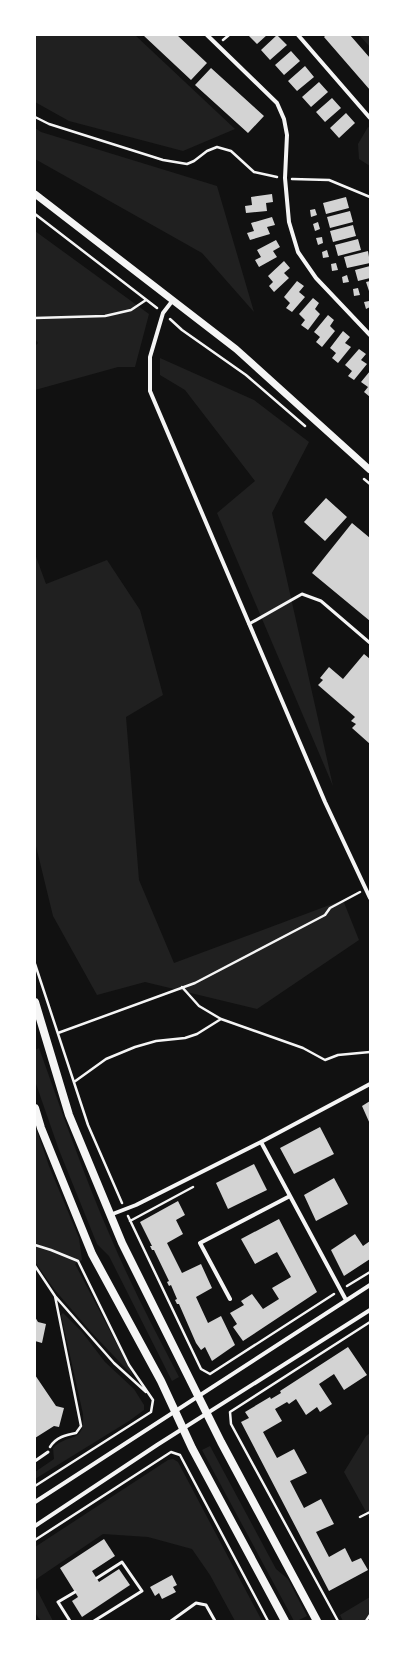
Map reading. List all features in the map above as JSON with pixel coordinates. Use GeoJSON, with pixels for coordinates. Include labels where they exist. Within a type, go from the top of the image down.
{"type":"FeatureCollection","features":[{"type":"Feature","properties":{"kind":"main road"},"geometry":{"type":"LineString","coordinates":[[35,1002],[69,1115],[122,1243],[207,1415],[316,1621]]}},
{"type":"Feature","properties":{"kind":"main road"},"geometry":{"type":"LineString","coordinates":[[35,1108],[41,1128],[92,1254],[161,1381],[184,1429],[285,1621]]}},
{"type":"Feature","properties":{"kind":"street"},"geometry":{"type":"LineString","coordinates":[[207,35],[277,103],[284,119],[287,135],[285,178],[289,222],[298,252],[316,278],[370,335]]}},
{"type":"Feature","properties":{"kind":"street"},"geometry":{"type":"LineString","coordinates":[[298,35],[370,118]]}},
{"type":"Feature","properties":{"kind":"street"},"geometry":{"type":"LineString","coordinates":[[35,194],[236,350],[370,470]]}},
{"type":"Feature","properties":{"kind":"street"},"geometry":{"type":"LineString","coordinates":[[35,200],[48,205]]}},
{"type":"Feature","properties":{"kind":"street"},"geometry":{"type":"LineString","coordinates":[[173,300],[163,313],[150,357],[150,391],[325,802],[370,898]]}},
{"type":"Feature","properties":{"kind":"street"},"geometry":{"type":"LineString","coordinates":[[110,1215],[136,1205],[261,1142],[370,1084]]}},
{"type":"Feature","properties":{"kind":"street"},"geometry":{"type":"LineString","coordinates":[[261,1142],[346,1300]]}},
{"type":"Feature","properties":{"kind":"street"},"geometry":{"type":"LineString","coordinates":[[230,1299],[200,1243],[290,1196]]}},
{"type":"Feature","properties":{"kind":"street"},"geometry":{"type":"LineString","coordinates":[[35,1502],[370,1285]]}},
{"type":"Feature","properties":{"kind":"street"},"geometry":{"type":"LineString","coordinates":[[35,1526],[370,1310]]}},
{"type":"Feature","properties":{"kind":"lane"},"geometry":{"type":"LineString","coordinates":[[249,624],[302,594],[321,601],[370,643]]}},
{"type":"Feature","properties":{"kind":"lane"},"geometry":{"type":"LineString","coordinates":[[35,1461],[48,1452]]}},
{"type":"Feature","properties":{"kind":"lane"},"geometry":{"type":"LineString","coordinates":[[94,1621],[142,1591],[122,1562],[97,1578]]}},
{"type":"Feature","properties":{"kind":"lane"},"geometry":{"type":"LineString","coordinates":[[70,1621],[58,1602],[75,1592]]}},
{"type":"Feature","properties":{"kind":"lane"},"geometry":{"type":"LineString","coordinates":[[171,1621],[196,1603],[206,1605],[215,1621]]}},
{"type":"Feature","properties":{"kind":"path"},"geometry":{"type":"LineString","coordinates":[[35,117],[49,124],[163,160],[187,164],[207,151],[217,147],[231,150],[254,172],[285,178],[329,180],[366,197],[370,197]]}},
{"type":"Feature","properties":{"kind":"path"},"geometry":{"type":"LineString","coordinates":[[35,214],[163,313],[182,330],[246,375],[308,429]]}},
{"type":"Feature","properties":{"kind":"path"},"geometry":{"type":"LineString","coordinates":[[35,318],[105,316],[131,310],[146,300]]}},
{"type":"Feature","properties":{"kind":"path"},"geometry":{"type":"LineString","coordinates":[[359,474],[370,484]]}},
{"type":"Feature","properties":{"kind":"path"},"geometry":{"type":"LineString","coordinates":[[57,1034],[195,983],[325,915],[330,908],[366,889]]}},
{"type":"Feature","properties":{"kind":"path"},"geometry":{"type":"LineString","coordinates":[[35,964],[88,1124],[125,1209],[201,1369],[210,1374],[370,1272]]}},
{"type":"Feature","properties":{"kind":"path"},"geometry":{"type":"LineString","coordinates":[[182,987],[199,1006],[221,1020],[302,1048],[324,1060],[338,1055],[370,1052]]}},
{"type":"Feature","properties":{"kind":"path"},"geometry":{"type":"LineString","coordinates":[[74,1082],[106,1060],[135,1047],[156,1041],[185,1038],[197,1034],[221,1020]]}},
{"type":"Feature","properties":{"kind":"path"},"geometry":{"type":"LineString","coordinates":[[35,1245],[78,1261],[129,1365],[153,1400],[151,1412],[35,1486]]}},
{"type":"Feature","properties":{"kind":"path"},"geometry":{"type":"LineString","coordinates":[[35,1266],[55,1296],[114,1362],[140,1385],[153,1400]]}},
{"type":"Feature","properties":{"kind":"path"},"geometry":{"type":"LineString","coordinates":[[48,1452],[54,1441],[61,1437],[76,1433],[81,1426],[55,1296]]}},
{"type":"Feature","properties":{"kind":"path"},"geometry":{"type":"LineString","coordinates":[[318,1305],[324,1314]]}},
{"type":"Feature","properties":{"kind":"path"},"geometry":{"type":"LineString","coordinates":[[338,1621],[231,1424],[230,1412],[370,1322]]}},
{"type":"Feature","properties":{"kind":"path"},"geometry":{"type":"LineString","coordinates":[[336,1333],[342,1340]]}},
{"type":"Feature","properties":{"kind":"path"},"geometry":{"type":"LineString","coordinates":[[35,1540],[172,1452],[180,1455],[268,1621]]}},
{"type":"Feature","properties":{"kind":"path"},"geometry":{"type":"LineString","coordinates":[[360,1517],[370,1512]]}},
{"type":"Feature","properties":{"kind":"path"},"geometry":{"type":"LineString","coordinates":[[366,1621],[370,1615]]}},
{"type":"Feature","properties":{"kind":"shaded area"},"geometry":{"type":"Polygon","coordinates":[[[35,35],[135,35],[235,129],[183,151],[69,121],[35,102],[35,35]]]}},
{"type":"Feature","properties":{"kind":"shaded area"},"geometry":{"type":"Polygon","coordinates":[[[359,35],[370,35],[370,47],[359,35]]]}},
{"type":"Feature","properties":{"kind":"shaded area"},"geometry":{"type":"Polygon","coordinates":[[[368,127],[370,128],[370,166],[359,159],[358,144],[368,127]]]}},
{"type":"Feature","properties":{"kind":"shaded area"},"geometry":{"type":"Polygon","coordinates":[[[35,128],[41,132],[217,186],[254,312],[202,253],[35,159],[35,128]]]}},
{"type":"Feature","properties":{"kind":"shaded area"},"geometry":{"type":"Polygon","coordinates":[[[35,231],[149,314],[135,367],[118,367],[35,390],[35,346],[38,343],[35,339],[35,231]]]}},
{"type":"Feature","properties":{"kind":"shaded area"},"geometry":{"type":"Polygon","coordinates":[[[160,358],[254,400],[309,442],[272,513],[333,786],[217,513],[255,481],[185,390],[160,375],[160,358]]]}},
{"type":"Feature","properties":{"kind":"shaded area"},"geometry":{"type":"Polygon","coordinates":[[[35,554],[46,584],[107,560],[140,610],[163,695],[126,717],[139,880],[174,963],[343,900],[359,940],[257,1009],[145,982],[97,995],[53,916],[35,842],[35,554]]]}},
{"type":"Feature","properties":{"kind":"shaded area"},"geometry":{"type":"Polygon","coordinates":[[[39,1048],[82,1168],[101,1215],[135,1291],[179,1377],[172,1381],[109,1256],[97,1244],[59,1150],[35,1081],[35,1050],[39,1048]]]}},
{"type":"Feature","properties":{"kind":"shaded area"},"geometry":{"type":"Polygon","coordinates":[[[35,1125],[49,1166],[79,1238],[82,1260],[75,1264],[132,1375],[91,1332],[54,1289],[35,1262],[35,1125]]]}},
{"type":"Feature","properties":{"kind":"shaded area"},"geometry":{"type":"Polygon","coordinates":[[[63,1313],[82,1332],[105,1362],[134,1389],[144,1405],[144,1410],[129,1421],[35,1479],[35,1472],[54,1459],[53,1448],[64,1440],[78,1434],[83,1424],[83,1414],[61,1315],[63,1313]]]}},
{"type":"Feature","properties":{"kind":"shaded area"},"geometry":{"type":"Polygon","coordinates":[[[370,1433],[370,1519],[344,1472],[366,1436],[370,1433]]]}},
{"type":"Feature","properties":{"kind":"shaded area"},"geometry":{"type":"Polygon","coordinates":[[[210,1446],[276,1569],[288,1579],[307,1616],[294,1621],[202,1450],[210,1446]]]}},
{"type":"Feature","properties":{"kind":"shaded area"},"geometry":{"type":"Polygon","coordinates":[[[173,1459],[178,1462],[262,1621],[235,1621],[210,1575],[192,1549],[148,1537],[103,1534],[35,1580],[35,1547],[168,1460],[173,1459]]]}},
{"type":"Feature","properties":{"kind":"shaded area"},"geometry":{"type":"Polygon","coordinates":[[[35,1586],[53,1621],[41,1621],[35,1613],[35,1586]]]}},
{"type":"Feature","properties":{"kind":"shaded area"},"geometry":{"type":"Polygon","coordinates":[[[370,1597],[370,1621],[343,1621],[340,1615],[370,1597]]]}},
{"type":"Feature","properties":{"kind":"building"},"geometry":{"type":"Polygon","coordinates":[[[143,35],[177,35],[207,63],[191,80],[143,35]]]}},
{"type":"Feature","properties":{"kind":"building"},"geometry":{"type":"Polygon","coordinates":[[[248,35],[267,35],[257,44],[248,35]]]}},
{"type":"Feature","properties":{"kind":"building"},"geometry":{"type":"Polygon","coordinates":[[[277,35],[287,45],[270,60],[261,50],[277,35]]]}},
{"type":"Feature","properties":{"kind":"building"},"geometry":{"type":"Polygon","coordinates":[[[326,35],[350,35],[370,58],[370,90],[324,37],[326,35]]]}},
{"type":"Feature","properties":{"kind":"building"},"geometry":{"type":"Polygon","coordinates":[[[291,51],[300,61],[284,75],[275,65],[291,51]]]}},
{"type":"Feature","properties":{"kind":"building"},"geometry":{"type":"Polygon","coordinates":[[[305,66],[314,77],[297,91],[288,81],[305,66]]]}},
{"type":"Feature","properties":{"kind":"building"},"geometry":{"type":"Polygon","coordinates":[[[211,68],[264,116],[248,133],[195,85],[211,68]]]}},
{"type":"Feature","properties":{"kind":"building"},"geometry":{"type":"Polygon","coordinates":[[[319,82],[328,92],[311,107],[302,97],[319,82]]]}},
{"type":"Feature","properties":{"kind":"building"},"geometry":{"type":"Polygon","coordinates":[[[332,98],[341,108],[325,122],[316,112],[332,98]]]}},
{"type":"Feature","properties":{"kind":"building"},"geometry":{"type":"Polygon","coordinates":[[[346,113],[355,123],[339,138],[330,128],[346,113]]]}},
{"type":"Feature","properties":{"kind":"building"},"geometry":{"type":"Polygon","coordinates":[[[272,194],[273,202],[266,203],[267,211],[246,213],[245,206],[252,205],[251,197],[272,194]]]}},
{"type":"Feature","properties":{"kind":"building"},"geometry":{"type":"Polygon","coordinates":[[[346,197],[349,208],[326,214],[323,203],[346,197]]]}},
{"type":"Feature","properties":{"kind":"building"},"geometry":{"type":"Polygon","coordinates":[[[315,209],[317,215],[311,217],[310,210],[315,209]]]}},
{"type":"Feature","properties":{"kind":"building"},"geometry":{"type":"Polygon","coordinates":[[[350,211],[353,222],[330,228],[327,217],[350,211]]]}},
{"type":"Feature","properties":{"kind":"building"},"geometry":{"type":"Polygon","coordinates":[[[272,217],[275,225],[267,227],[270,234],[250,240],[247,233],[254,231],[251,223],[272,217]]]}},
{"type":"Feature","properties":{"kind":"building"},"geometry":{"type":"Polygon","coordinates":[[[318,222],[320,229],[315,231],[313,224],[318,222]]]}},
{"type":"Feature","properties":{"kind":"building"},"geometry":{"type":"Polygon","coordinates":[[[353,225],[356,236],[333,242],[330,231],[353,225]]]}},
{"type":"Feature","properties":{"kind":"building"},"geometry":{"type":"Polygon","coordinates":[[[322,237],[323,243],[318,245],[316,238],[322,237]]]}},
{"type":"Feature","properties":{"kind":"building"},"geometry":{"type":"Polygon","coordinates":[[[358,239],[361,250],[338,256],[335,245],[358,239]]]}},
{"type":"Feature","properties":{"kind":"building"},"geometry":{"type":"Polygon","coordinates":[[[276,240],[280,247],[273,251],[277,257],[259,267],[255,260],[261,257],[257,250],[276,240]]]}},
{"type":"Feature","properties":{"kind":"building"},"geometry":{"type":"Polygon","coordinates":[[[327,250],[329,257],[323,258],[322,252],[327,250]]]}},
{"type":"Feature","properties":{"kind":"building"},"geometry":{"type":"Polygon","coordinates":[[[368,251],[370,263],[347,268],[344,257],[368,251]]]}},
{"type":"Feature","properties":{"kind":"building"},"geometry":{"type":"Polygon","coordinates":[[[284,261],[290,268],[284,273],[289,278],[274,292],[269,286],[273,282],[268,276],[284,261]]]}},
{"type":"Feature","properties":{"kind":"building"},"geometry":{"type":"Polygon","coordinates":[[[336,263],[338,270],[332,271],[331,264],[336,263]]]}},
{"type":"Feature","properties":{"kind":"building"},"geometry":{"type":"Polygon","coordinates":[[[370,266],[370,278],[358,281],[355,270],[370,266]]]}},
{"type":"Feature","properties":{"kind":"building"},"geometry":{"type":"Polygon","coordinates":[[[347,275],[349,282],[343,283],[342,277],[347,275]]]}},
{"type":"Feature","properties":{"kind":"building"},"geometry":{"type":"Polygon","coordinates":[[[297,281],[304,286],[299,292],[305,297],[292,312],[286,308],[290,303],[284,297],[297,281]]]}},
{"type":"Feature","properties":{"kind":"building"},"geometry":{"type":"Polygon","coordinates":[[[370,281],[370,294],[366,282],[370,281]]]}},
{"type":"Feature","properties":{"kind":"building"},"geometry":{"type":"Polygon","coordinates":[[[358,288],[360,295],[354,296],[353,289],[358,288]]]}},
{"type":"Feature","properties":{"kind":"building"},"geometry":{"type":"Polygon","coordinates":[[[313,298],[319,303],[315,309],[320,314],[308,330],[301,325],[305,320],[299,314],[313,298]]]}},
{"type":"Feature","properties":{"kind":"building"},"geometry":{"type":"Polygon","coordinates":[[[369,301],[370,307],[366,309],[364,302],[369,301]]]}},
{"type":"Feature","properties":{"kind":"building"},"geometry":{"type":"Polygon","coordinates":[[[328,315],[334,320],[330,326],[335,331],[322,347],[316,342],[320,337],[314,332],[328,315]]]}},
{"type":"Feature","properties":{"kind":"building"},"geometry":{"type":"Polygon","coordinates":[[[343,331],[350,337],[345,343],[351,347],[338,363],[332,358],[336,353],[330,348],[343,331]]]}},
{"type":"Feature","properties":{"kind":"building"},"geometry":{"type":"Polygon","coordinates":[[[359,349],[366,354],[361,360],[367,364],[354,380],[348,376],[352,371],[345,365],[359,349]]]}},
{"type":"Feature","properties":{"kind":"building"},"geometry":{"type":"Polygon","coordinates":[[[370,371],[370,397],[364,392],[368,387],[361,382],[370,371]]]}},
{"type":"Feature","properties":{"kind":"building"},"geometry":{"type":"Polygon","coordinates":[[[326,498],[347,517],[325,541],[304,522],[326,498]]]}},
{"type":"Feature","properties":{"kind":"building"},"geometry":{"type":"Polygon","coordinates":[[[352,523],[370,538],[370,621],[312,573],[352,523]]]}},
{"type":"Feature","properties":{"kind":"building"},"geometry":{"type":"Polygon","coordinates":[[[364,654],[370,659],[370,744],[352,728],[356,724],[351,721],[355,717],[318,685],[323,680],[320,678],[329,667],[343,679],[364,654]]]}},
{"type":"Feature","properties":{"kind":"building"},"geometry":{"type":"Polygon","coordinates":[[[370,1101],[370,1124],[362,1106],[370,1101]]]}},
{"type":"Feature","properties":{"kind":"building"},"geometry":{"type":"Polygon","coordinates":[[[320,1127],[334,1154],[294,1174],[280,1148],[320,1127]]]}},
{"type":"Feature","properties":{"kind":"building"},"geometry":{"type":"Polygon","coordinates":[[[254,1164],[267,1190],[228,1209],[216,1183],[254,1164]]]}},
{"type":"Feature","properties":{"kind":"building"},"geometry":{"type":"Polygon","coordinates":[[[334,1178],[348,1204],[316,1221],[304,1195],[334,1178]]]}},
{"type":"Feature","properties":{"kind":"building"},"geometry":{"type":"Polygon","coordinates":[[[178,1201],[185,1215],[176,1220],[183,1234],[167,1243],[182,1273],[201,1264],[212,1288],[196,1297],[208,1323],[221,1316],[235,1345],[212,1361],[205,1347],[201,1350],[196,1343],[179,1304],[177,1304],[175,1300],[177,1299],[171,1285],[169,1286],[167,1282],[169,1281],[154,1250],[152,1250],[150,1246],[152,1246],[140,1222],[178,1201]]]}},
{"type":"Feature","properties":{"kind":"building"},"geometry":{"type":"Polygon","coordinates":[[[279,1219],[317,1292],[243,1341],[233,1327],[237,1324],[230,1313],[244,1305],[241,1301],[252,1294],[263,1309],[279,1299],[272,1288],[291,1277],[277,1252],[255,1264],[241,1239],[279,1219]]]}},
{"type":"Feature","properties":{"kind":"building"},"geometry":{"type":"Polygon","coordinates":[[[355,1234],[363,1246],[370,1241],[370,1259],[344,1276],[331,1250],[355,1234]]]}},
{"type":"Feature","properties":{"kind":"building"},"geometry":{"type":"Polygon","coordinates":[[[35,1317],[38,1322],[46,1324],[42,1343],[35,1341],[35,1317]]]}},
{"type":"Feature","properties":{"kind":"building"},"geometry":{"type":"Polygon","coordinates":[[[348,1347],[367,1375],[344,1390],[334,1374],[319,1384],[332,1404],[320,1412],[317,1407],[306,1415],[296,1399],[289,1404],[287,1402],[275,1409],[282,1421],[263,1432],[277,1458],[294,1449],[307,1473],[290,1481],[304,1508],[321,1499],[334,1524],[316,1532],[329,1557],[345,1548],[352,1562],[361,1558],[368,1570],[329,1591],[241,1422],[249,1418],[245,1412],[270,1397],[271,1399],[281,1393],[280,1391],[348,1347]]]}},
{"type":"Feature","properties":{"kind":"building"},"geometry":{"type":"Polygon","coordinates":[[[35,1375],[56,1406],[64,1408],[59,1427],[54,1426],[35,1438],[35,1375]]]}},
{"type":"Feature","properties":{"kind":"building"},"geometry":{"type":"Polygon","coordinates":[[[104,1539],[115,1556],[92,1571],[99,1582],[119,1569],[130,1585],[82,1617],[72,1601],[78,1597],[60,1568],[104,1539]]]}},
{"type":"Feature","properties":{"kind":"building"},"geometry":{"type":"Polygon","coordinates":[[[172,1575],[177,1585],[173,1587],[176,1592],[162,1599],[159,1593],[155,1596],[150,1587],[172,1575]]]}}]}
